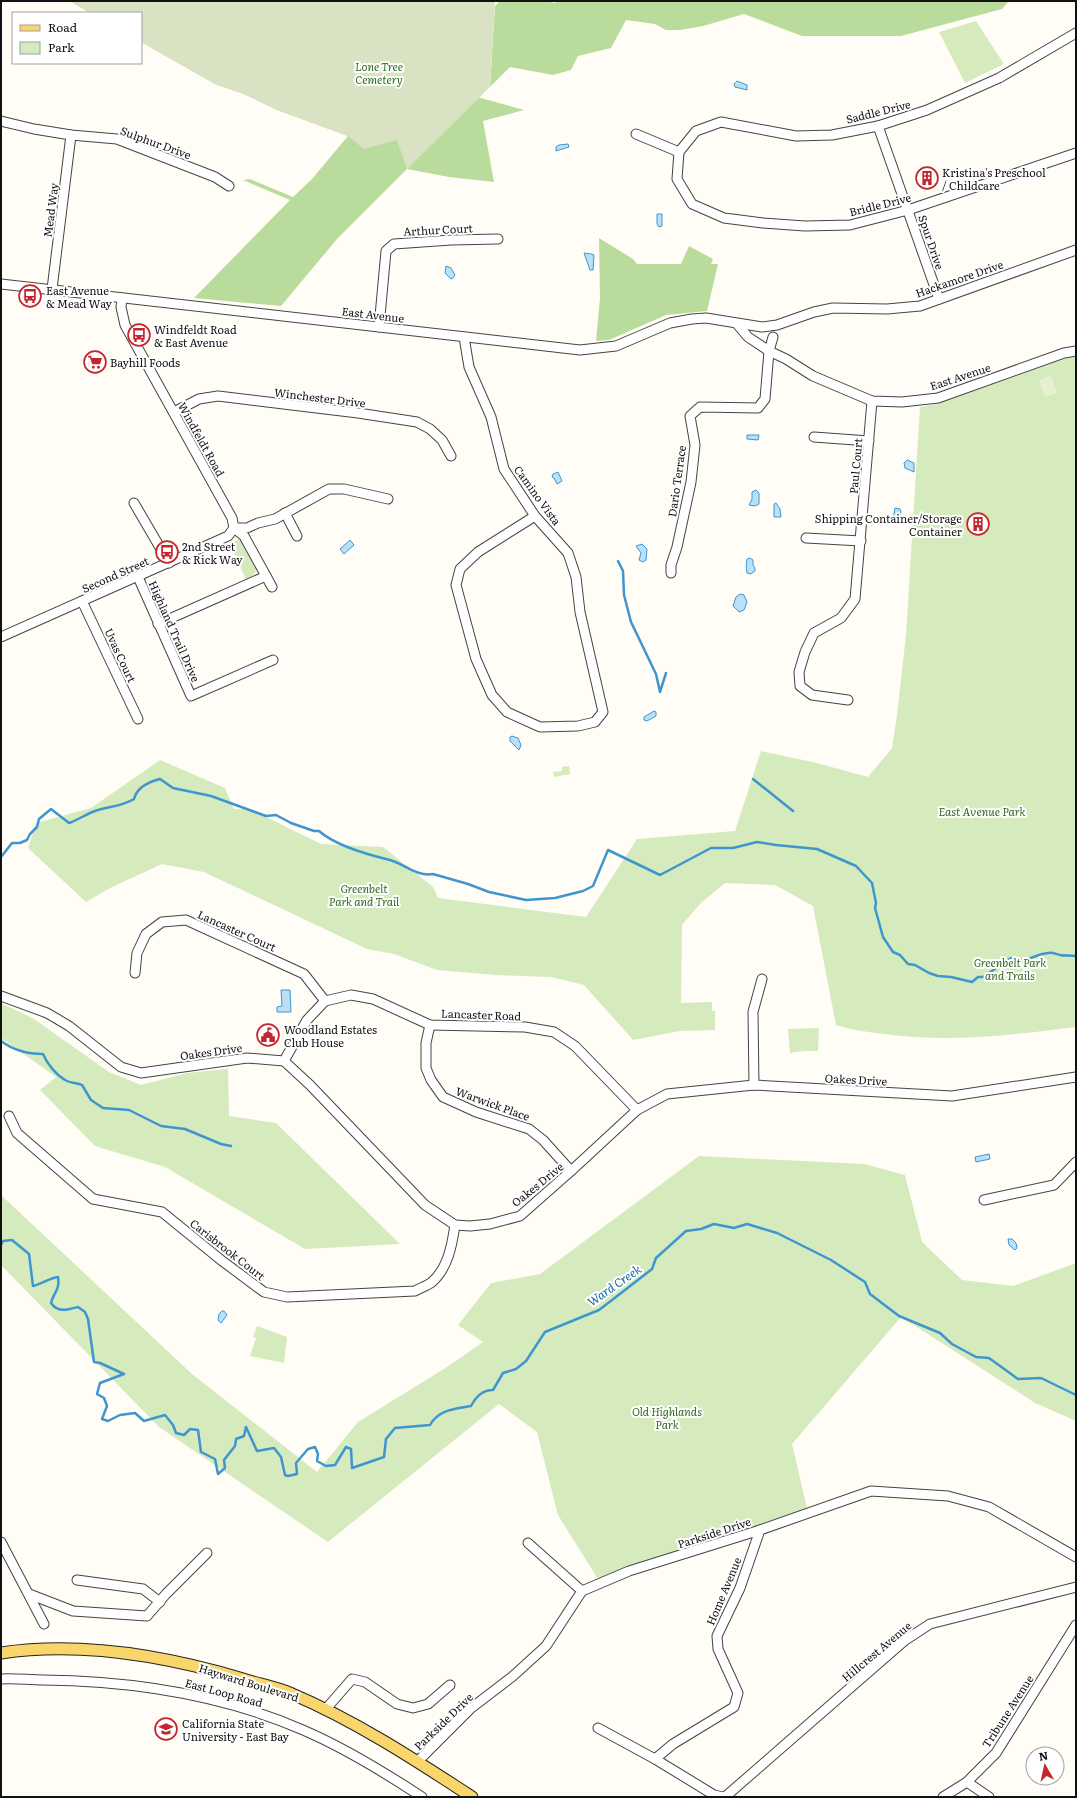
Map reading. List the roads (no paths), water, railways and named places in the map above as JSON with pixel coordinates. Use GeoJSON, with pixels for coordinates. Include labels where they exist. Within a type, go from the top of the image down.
{"type":"FeatureCollection","features":[{"type":"Feature","properties":{"kind":"main road","name":"Hayward Boulevard"},"geometry":{"type":"LineString","coordinates":[[1,1654],[62,1649],[122,1652],[208,1668],[289,1693],[325,1710],[417,1762],[472,1797]]}},
{"type":"Feature","properties":{"kind":"street","name":"Saddle Drive"},"geometry":{"type":"LineString","coordinates":[[679,152],[696,131],[721,122],[796,136],[832,134],[878,126],[927,110],[999,78],[1076,33]]}},
{"type":"Feature","properties":{"kind":"street","name":"Sulphur Drive"},"geometry":{"type":"LineString","coordinates":[[1,121],[34,129],[71,135],[118,139],[215,177],[229,186]]}},
{"type":"Feature","properties":{"kind":"street","name":"Spur Drive"},"geometry":{"type":"LineString","coordinates":[[878,126],[939,299]]}},
{"type":"Feature","properties":{"kind":"street"},"geometry":{"type":"LineString","coordinates":[[636,134],[679,152]]}},
{"type":"Feature","properties":{"kind":"street","name":"Mead Way"},"geometry":{"type":"LineString","coordinates":[[52,289],[71,135]]}},
{"type":"Feature","properties":{"kind":"street","name":"Bridle Drive"},"geometry":{"type":"LineString","coordinates":[[679,152],[677,179],[692,204],[724,218],[805,226],[850,225],[908,210],[1076,153]]}},
{"type":"Feature","properties":{"kind":"street","name":"Arthur Court"},"geometry":{"type":"LineString","coordinates":[[379,327],[386,251],[394,244],[451,240],[498,239]]}},
{"type":"Feature","properties":{"kind":"street","name":"Hackamore Drive"},"geometry":{"type":"LineString","coordinates":[[777,325],[814,312],[833,308],[887,309],[920,306],[1076,250]]}},
{"type":"Feature","properties":{"kind":"street","name":"East Avenue"},"geometry":{"type":"LineString","coordinates":[[1,284],[580,350],[616,346],[656,328],[681,320],[706,318],[762,327],[777,325]]}},
{"type":"Feature","properties":{"kind":"street","name":"Windfeldt Road"},"geometry":{"type":"LineString","coordinates":[[122,298],[121,307],[125,325],[232,518],[234,528],[244,536],[272,587]]}},
{"type":"Feature","properties":{"kind":"street","name":"East Avenue"},"geometry":{"type":"LineString","coordinates":[[737,324],[748,337],[769,351],[786,359],[814,376],[872,401],[902,402],[938,398],[1064,353],[1076,351]]}},
{"type":"Feature","properties":{"kind":"street"},"geometry":{"type":"LineString","coordinates":[[773,338],[777,325]]}},
{"type":"Feature","properties":{"kind":"street","name":"Camino Vista"},"geometry":{"type":"LineString","coordinates":[[464,337],[469,367],[492,417],[504,469],[535,516],[568,553],[576,577],[580,612],[603,712],[595,722],[578,726],[540,727],[507,712],[492,695],[476,659],[456,586],[460,569],[478,552],[535,516]]}},
{"type":"Feature","properties":{"kind":"street","name":"East Avenue"},"geometry":{"type":"LineString","coordinates":[[773,338],[786,359]]}},
{"type":"Feature","properties":{"kind":"street","name":"Dario Terrace"},"geometry":{"type":"LineString","coordinates":[[671,573],[671,565],[677,547],[691,482],[695,444],[690,416],[700,407],[758,408],[765,399],[769,351],[773,338]]}},
{"type":"Feature","properties":{"kind":"street","name":"Winchester Drive"},"geometry":{"type":"LineString","coordinates":[[174,412],[199,399],[218,396],[358,413],[417,422],[430,429],[442,440],[451,456]]}},
{"type":"Feature","properties":{"kind":"street","name":"Paul Court"},"geometry":{"type":"LineString","coordinates":[[848,700],[812,695],[800,686],[799,672],[803,658],[814,633],[841,618],[855,599],[872,401]]}},
{"type":"Feature","properties":{"kind":"street"},"geometry":{"type":"LineString","coordinates":[[814,437],[869,441]]}},
{"type":"Feature","properties":{"kind":"street"},"geometry":{"type":"LineString","coordinates":[[234,528],[247,528],[258,523],[275,519],[329,490],[344,489],[388,499]]}},
{"type":"Feature","properties":{"kind":"street"},"geometry":{"type":"LineString","coordinates":[[134,503],[169,563]]}},
{"type":"Feature","properties":{"kind":"street"},"geometry":{"type":"LineString","coordinates":[[285,513],[297,536]]}},
{"type":"Feature","properties":{"kind":"street","name":"Second Street"},"geometry":{"type":"LineString","coordinates":[[1,637],[228,536],[234,528]]}},
{"type":"Feature","properties":{"kind":"street"},"geometry":{"type":"LineString","coordinates":[[806,538],[861,541]]}},
{"type":"Feature","properties":{"kind":"street"},"geometry":{"type":"LineString","coordinates":[[158,624],[266,576]]}},
{"type":"Feature","properties":{"kind":"street","name":"Highland Trail Drive"},"geometry":{"type":"LineString","coordinates":[[138,577],[190,696],[273,660]]}},
{"type":"Feature","properties":{"kind":"street","name":"Uvas Court"},"geometry":{"type":"LineString","coordinates":[[82,601],[138,719]]}},
{"type":"Feature","properties":{"kind":"street","name":"Lancaster Court"},"geometry":{"type":"LineString","coordinates":[[135,973],[137,953],[146,934],[162,922],[186,920],[304,974],[324,1001]]}},
{"type":"Feature","properties":{"kind":"street"},"geometry":{"type":"LineString","coordinates":[[754,1085],[753,1012],[762,979]]}},
{"type":"Feature","properties":{"kind":"street","name":"Lancaster Road"},"geometry":{"type":"LineString","coordinates":[[324,1001],[351,995],[374,999],[430,1025],[525,1027],[554,1032],[576,1046],[637,1110]]}},
{"type":"Feature","properties":{"kind":"street","name":"Oakes Drive"},"geometry":{"type":"LineString","coordinates":[[1,996],[47,1013],[69,1026],[121,1067],[141,1073],[247,1058],[284,1061]]}},
{"type":"Feature","properties":{"kind":"street"},"geometry":{"type":"LineString","coordinates":[[324,1001],[307,1020],[284,1061],[310,1085],[426,1205],[455,1225]]}},
{"type":"Feature","properties":{"kind":"street","name":"Warwick Place"},"geometry":{"type":"LineString","coordinates":[[430,1025],[426,1043],[426,1068],[430,1080],[443,1097],[476,1112],[529,1129],[542,1140],[571,1171]]}},
{"type":"Feature","properties":{"kind":"street","name":"Oakes Drive"},"geometry":{"type":"LineString","coordinates":[[455,1225],[470,1226],[490,1224],[520,1216],[637,1110],[667,1094],[754,1085],[952,1096],[1076,1077]]}},
{"type":"Feature","properties":{"kind":"street","name":"Carisbrook Court"},"geometry":{"type":"LineString","coordinates":[[9,1116],[17,1133],[92,1199],[162,1212],[221,1260],[264,1292],[286,1297],[415,1291],[431,1282],[443,1268],[451,1251],[455,1225]]}},
{"type":"Feature","properties":{"kind":"street"},"geometry":{"type":"LineString","coordinates":[[984,1200],[1054,1185],[1076,1162]]}},
{"type":"Feature","properties":{"kind":"street","name":"Parkside Drive"},"geometry":{"type":"LineString","coordinates":[[417,1762],[470,1709],[513,1676],[546,1646],[582,1591],[629,1571],[760,1530],[871,1490],[948,1496],[989,1507],[1076,1557]]}},
{"type":"Feature","properties":{"kind":"street","name":"Home Avenue"},"geometry":{"type":"LineString","coordinates":[[655,1759],[673,1744],[734,1707],[738,1693],[718,1649],[718,1636],[740,1588],[760,1530]]}},
{"type":"Feature","properties":{"kind":"street"},"geometry":{"type":"LineString","coordinates":[[1,1542],[44,1624]]}},
{"type":"Feature","properties":{"kind":"street"},"geometry":{"type":"LineString","coordinates":[[528,1543],[582,1591]]}},
{"type":"Feature","properties":{"kind":"street"},"geometry":{"type":"LineString","coordinates":[[29,1594],[73,1611],[147,1616],[207,1554]]}},
{"type":"Feature","properties":{"kind":"street"},"geometry":{"type":"LineString","coordinates":[[77,1580],[143,1589],[160,1602]]}},
{"type":"Feature","properties":{"kind":"street","name":"Hillcrest Avenue"},"geometry":{"type":"LineString","coordinates":[[598,1728],[655,1759],[714,1795],[724,1797],[904,1641],[930,1624],[1076,1587]]}},
{"type":"Feature","properties":{"kind":"street","name":"Tribune Avenue"},"geometry":{"type":"LineString","coordinates":[[943,1797],[967,1782],[996,1753],[1076,1625]]}},
{"type":"Feature","properties":{"kind":"street","name":"East Loop Road"},"geometry":{"type":"LineString","coordinates":[[1,1679],[79,1680],[149,1686],[197,1696],[246,1709],[303,1730],[386,1773],[422,1797]]}},
{"type":"Feature","properties":{"kind":"street"},"geometry":{"type":"LineString","coordinates":[[325,1710],[352,1679],[365,1682],[397,1704],[413,1708],[428,1704],[450,1685]]}},
{"type":"Feature","properties":{"kind":"street"},"geometry":{"type":"LineString","coordinates":[[967,1782],[989,1797]]}},
{"type":"Feature","properties":{"kind":"water"},"geometry":{"type":"Polygon","coordinates":[[[737,81],[747,85],[747,90],[735,87],[734,84],[737,81]]]}},
{"type":"Feature","properties":{"kind":"water"},"geometry":{"type":"Polygon","coordinates":[[[568,144],[569,147],[556,151],[556,147],[559,145],[568,144]]]}},
{"type":"Feature","properties":{"kind":"water"},"geometry":{"type":"Polygon","coordinates":[[[657,214],[662,214],[662,226],[659,227],[657,224],[657,214]]]}},
{"type":"Feature","properties":{"kind":"water"},"geometry":{"type":"Polygon","coordinates":[[[584,253],[594,255],[593,270],[590,270],[584,253]]]}},
{"type":"Feature","properties":{"kind":"water"},"geometry":{"type":"Polygon","coordinates":[[[446,266],[451,268],[455,275],[451,279],[445,273],[446,266]]]}},
{"type":"Feature","properties":{"kind":"water"},"geometry":{"type":"Polygon","coordinates":[[[747,435],[759,435],[758,440],[747,439],[747,435]]]}},
{"type":"Feature","properties":{"kind":"water"},"geometry":{"type":"Polygon","coordinates":[[[907,460],[914,463],[914,472],[905,468],[904,463],[907,460]]]}},
{"type":"Feature","properties":{"kind":"water"},"geometry":{"type":"Polygon","coordinates":[[[558,472],[562,481],[557,484],[552,477],[553,474],[558,472]]]}},
{"type":"Feature","properties":{"kind":"water"},"geometry":{"type":"Polygon","coordinates":[[[756,490],[759,493],[759,504],[755,506],[749,505],[752,499],[752,492],[756,490]]]}},
{"type":"Feature","properties":{"kind":"water"},"geometry":{"type":"Polygon","coordinates":[[[776,503],[780,509],[781,517],[774,517],[774,504],[776,503]]]}},
{"type":"Feature","properties":{"kind":"water"},"geometry":{"type":"Polygon","coordinates":[[[895,508],[900,509],[901,512],[897,522],[893,520],[895,508]]]}},
{"type":"Feature","properties":{"kind":"water"},"geometry":{"type":"Polygon","coordinates":[[[350,540],[354,545],[344,554],[340,549],[350,540]]]}},
{"type":"Feature","properties":{"kind":"water"},"geometry":{"type":"Polygon","coordinates":[[[642,544],[647,549],[646,560],[643,562],[639,560],[641,553],[636,546],[642,544]]]}},
{"type":"Feature","properties":{"kind":"water"},"geometry":{"type":"Polygon","coordinates":[[[750,558],[753,560],[753,565],[755,568],[755,571],[751,574],[747,573],[746,568],[747,559],[750,558]]]}},
{"type":"Feature","properties":{"kind":"water"},"geometry":{"type":"Polygon","coordinates":[[[740,594],[744,595],[747,602],[744,610],[739,612],[733,606],[736,597],[740,594]]]}},
{"type":"Feature","properties":{"kind":"water"},"geometry":{"type":"Polygon","coordinates":[[[654,711],[656,712],[656,716],[647,721],[644,720],[644,717],[654,711]]]}},
{"type":"Feature","properties":{"kind":"water"},"geometry":{"type":"Polygon","coordinates":[[[512,736],[518,738],[521,745],[519,750],[510,741],[510,737],[512,736]]]}},
{"type":"Feature","properties":{"kind":"water"},"geometry":{"type":"Polygon","coordinates":[[[281,990],[290,990],[291,1012],[277,1012],[277,1007],[282,1006],[281,990]]]}},
{"type":"Feature","properties":{"kind":"water"},"geometry":{"type":"Polygon","coordinates":[[[989,1154],[990,1159],[976,1162],[975,1157],[989,1154]]]}},
{"type":"Feature","properties":{"kind":"water"},"geometry":{"type":"Polygon","coordinates":[[[1008,1239],[1012,1239],[1016,1243],[1017,1248],[1015,1250],[1009,1245],[1008,1239]]]}},
{"type":"Feature","properties":{"kind":"water"},"geometry":{"type":"Polygon","coordinates":[[[224,1311],[227,1315],[221,1323],[218,1320],[219,1314],[224,1311]]]}},
{"type":"Feature","properties":{"kind":"waterway"},"geometry":{"type":"LineString","coordinates":[[618,561],[623,571],[624,595],[631,622],[656,674],[660,692],[666,673]]}},
{"type":"Feature","properties":{"kind":"waterway"},"geometry":{"type":"LineString","coordinates":[[1,857],[12,843],[20,843],[27,840],[30,834],[37,827],[39,819],[51,809],[69,823],[95,811],[129,802],[134,799],[140,788],[160,779],[173,788],[211,796],[266,816],[276,815],[291,823],[314,831],[319,831],[343,845],[363,853],[390,860],[422,874],[433,874],[489,892],[526,900],[555,898],[583,891],[593,886],[608,850],[660,875],[711,848],[733,848],[757,842],[817,849],[856,866],[872,883],[876,903],[875,908],[883,937],[893,952],[900,955],[908,964],[915,965],[929,973],[972,982],[978,977],[983,977],[1011,958],[1023,960],[1050,953],[1076,956]]}},
{"type":"Feature","properties":{"kind":"waterway"},"geometry":{"type":"LineString","coordinates":[[753,779],[793,811]]}},
{"type":"Feature","properties":{"kind":"waterway"},"geometry":{"type":"LineString","coordinates":[[1,1041],[21,1051],[43,1054],[56,1073],[69,1082],[82,1085],[91,1100],[103,1108],[129,1110],[161,1126],[185,1129],[221,1144],[231,1146]]}},
{"type":"Feature","properties":{"kind":"waterway","name":"Ward Creek"},"geometry":{"type":"LineString","coordinates":[[1,1245],[3,1241],[12,1240],[29,1254],[33,1286],[58,1277],[57,1288],[51,1303],[57,1308],[63,1310],[78,1307],[85,1312],[88,1319],[94,1362],[100,1363],[124,1374],[100,1383],[97,1394],[104,1398],[107,1406],[102,1419],[108,1421],[120,1415],[135,1413],[144,1421],[165,1415],[173,1425],[176,1433],[184,1435],[190,1429],[198,1430],[201,1452],[215,1459],[218,1474],[225,1468],[224,1460],[235,1446],[236,1439],[244,1436],[246,1427],[257,1451],[274,1448],[281,1457],[285,1475],[288,1476],[297,1474],[296,1463],[308,1449],[315,1447],[318,1454],[317,1461],[326,1466],[335,1465],[346,1447],[351,1449],[352,1468],[384,1457],[386,1439],[395,1428],[430,1425],[443,1413],[454,1409],[471,1406],[480,1395],[486,1391],[493,1390],[503,1373],[516,1369],[526,1361],[545,1332],[599,1310],[652,1269],[656,1258],[686,1231],[701,1229],[714,1224],[734,1228],[747,1224],[777,1233],[831,1260],[865,1282],[870,1294],[899,1316],[940,1333],[952,1344],[976,1357],[989,1358],[1018,1379],[1041,1378],[1076,1395]]}},
{"type":"Feature","properties":{"kind":"place","name":"Kristina's Preschool / Childcare"},"geometry":{"type":"Point","coordinates":[927,178]}},
{"type":"Feature","properties":{"kind":"place","name":"East Avenue & Mead Way"},"geometry":{"type":"Point","coordinates":[30,296]}},
{"type":"Feature","properties":{"kind":"place","name":"Windfeldt Road & East Avenue"},"geometry":{"type":"Point","coordinates":[139,335]}},
{"type":"Feature","properties":{"kind":"place","name":"Bayhill Foods"},"geometry":{"type":"Point","coordinates":[95,362]}},
{"type":"Feature","properties":{"kind":"place","name":"Shipping Container/Storage Container"},"geometry":{"type":"Point","coordinates":[978,524]}},
{"type":"Feature","properties":{"kind":"place","name":"2nd Street & Rick Way"},"geometry":{"type":"Point","coordinates":[167,552]}},
{"type":"Feature","properties":{"kind":"place","name":"Woodland Estates Club House"},"geometry":{"type":"Point","coordinates":[268,1035]}},
{"type":"Feature","properties":{"kind":"place","name":"California State University - East Bay"},"geometry":{"type":"Point","coordinates":[166,1729]}},
{"type":"Feature","properties":{"kind":"park label","name":"Lone Tree Cemetery"},"geometry":{"type":"Point","coordinates":[379,72]}},
{"type":"Feature","properties":{"kind":"park label","name":"East Avenue Park"},"geometry":{"type":"Point","coordinates":[982,811]}},
{"type":"Feature","properties":{"kind":"park label","name":"Greenbelt Park and Trail"},"geometry":{"type":"Point","coordinates":[364,894]}},
{"type":"Feature","properties":{"kind":"park label","name":"Greenbelt Park and Trails"},"geometry":{"type":"Point","coordinates":[1010,968]}},
{"type":"Feature","properties":{"kind":"park label","name":"Old Highlands Park"},"geometry":{"type":"Point","coordinates":[667,1417]}}]}
